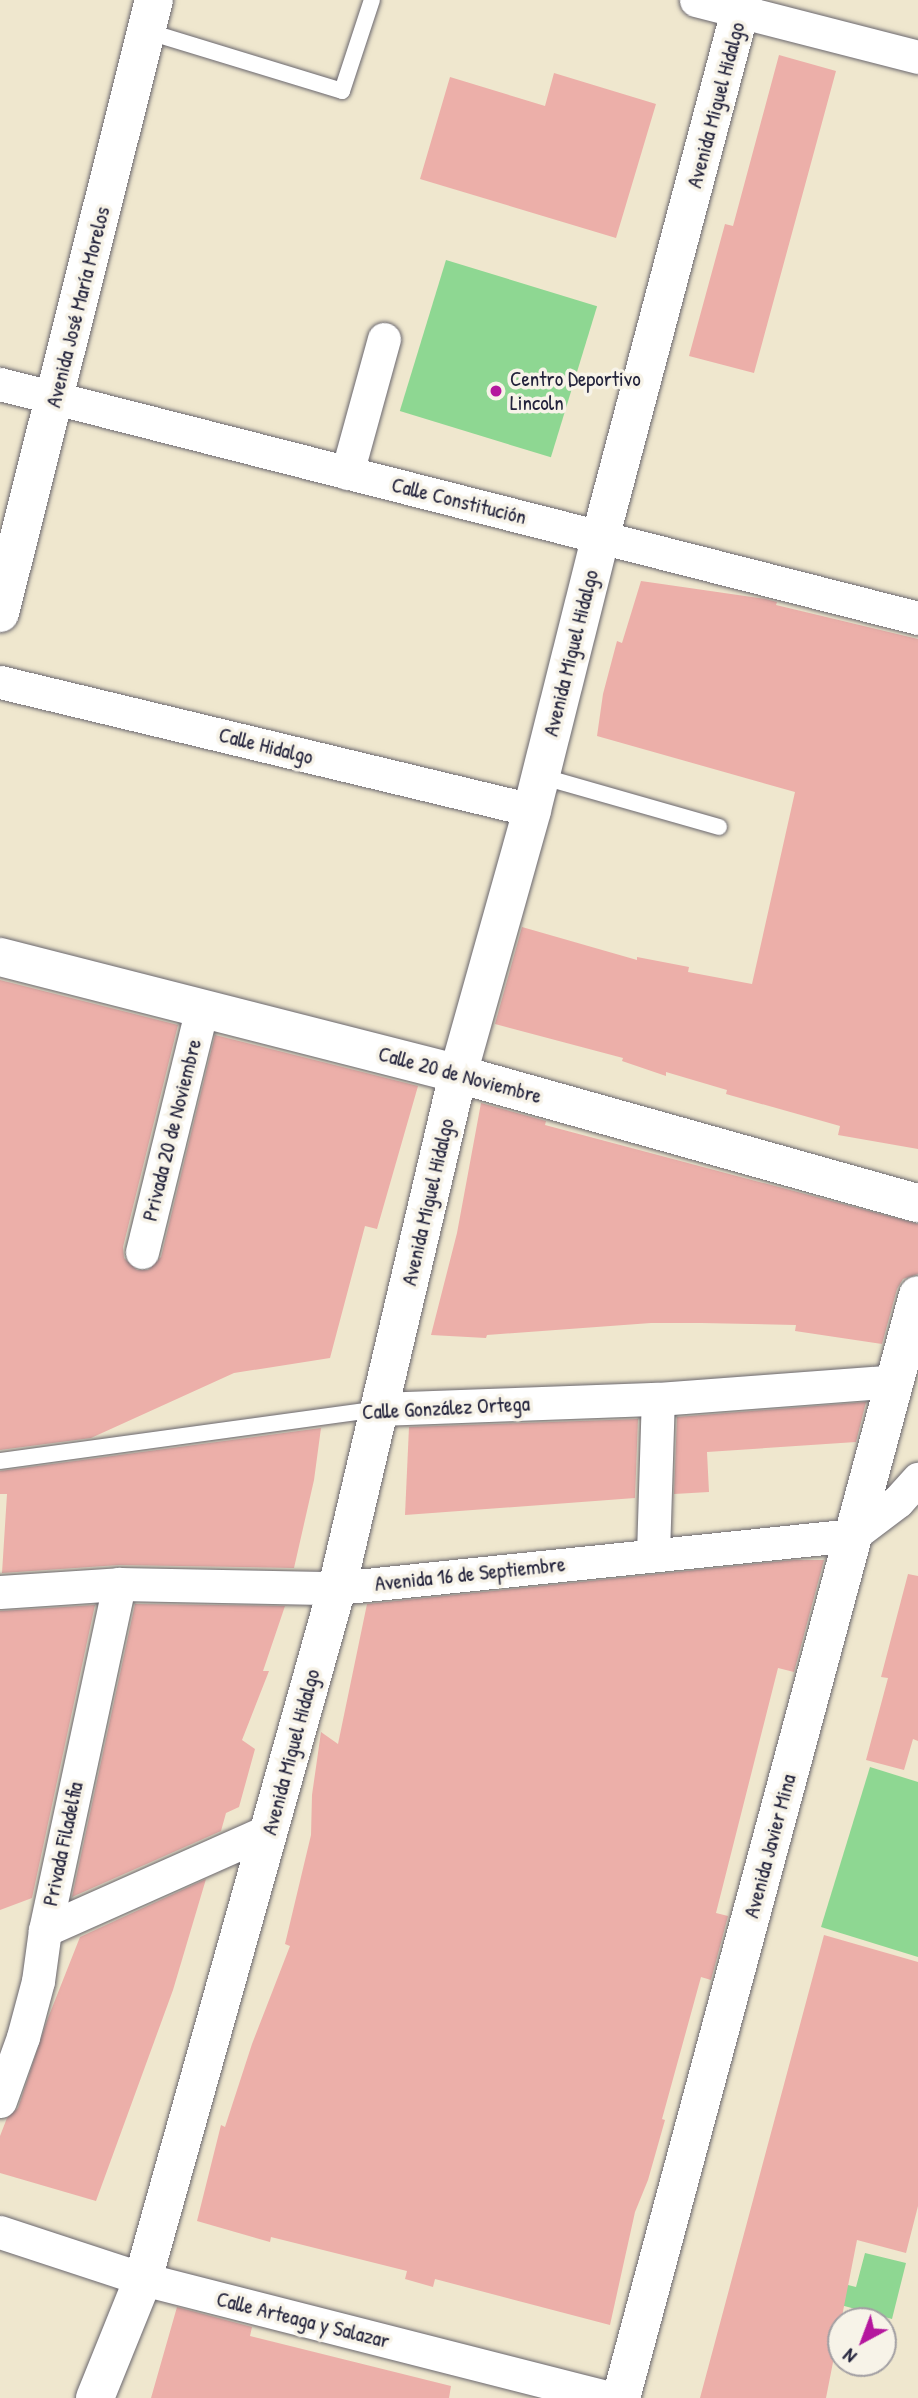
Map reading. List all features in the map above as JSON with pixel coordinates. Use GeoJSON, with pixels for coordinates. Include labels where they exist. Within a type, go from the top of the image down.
{"type":"FeatureCollection","features":[{"type":"Feature","properties":{"kind":"main road","name":"Avenida Miguel Hidalgo"},"geometry":{"type":"LineString","coordinates":[[95,2398],[143,2278],[337,1588],[458,1074],[536,793],[601,536],[742,6]]}},
{"type":"Feature","properties":{"kind":"main road","name":"Avenida José María Morelos"},"geometry":{"type":"LineString","coordinates":[[0,612],[150,16]]}},
{"type":"Feature","properties":{"kind":"main road","name":"Calle 20 de Noviembre"},"geometry":{"type":"LineString","coordinates":[[0,957],[458,1074],[918,1203]]}},
{"type":"Feature","properties":{"kind":"main road","name":"Avenida Javier Mina"},"geometry":{"type":"LineString","coordinates":[[621,2398],[918,1294]]}},
{"type":"Feature","properties":{"kind":"street"},"geometry":{"type":"LineString","coordinates":[[696,0],[742,6],[918,57]]}},
{"type":"Feature","properties":{"kind":"street"},"geometry":{"type":"LineString","coordinates":[[347,473],[384,339]]}},
{"type":"Feature","properties":{"kind":"street","name":"Calle Constitución"},"geometry":{"type":"LineString","coordinates":[[0,384],[918,618]]}},
{"type":"Feature","properties":{"kind":"street","name":"Calle Hidalgo"},"geometry":{"type":"LineString","coordinates":[[0,682],[536,793]]}},
{"type":"Feature","properties":{"kind":"street","name":"Privada 20 de Noviembre"},"geometry":{"type":"LineString","coordinates":[[142,1252],[202,1007]]}},
{"type":"Feature","properties":{"kind":"street","name":"Calle González Ortega"},"geometry":{"type":"LineString","coordinates":[[379,1409],[658,1399],[895,1381]]}},
{"type":"Feature","properties":{"kind":"street"},"geometry":{"type":"LineString","coordinates":[[653,1554],[658,1399]]}},
{"type":"Feature","properties":{"kind":"street"},"geometry":{"type":"LineString","coordinates":[[853,1535],[912,1497]]}},
{"type":"Feature","properties":{"kind":"street","name":"Avenida 16 de Septiembre"},"geometry":{"type":"LineString","coordinates":[[0,1592],[119,1584],[337,1588],[853,1535]]}},
{"type":"Feature","properties":{"kind":"street","name":"Privada Filadelfia"},"geometry":{"type":"LineString","coordinates":[[0,2101],[23,2037],[38,1981],[45,1930],[119,1584]]}},
{"type":"Feature","properties":{"kind":"street"},"geometry":{"type":"LineString","coordinates":[[45,1930],[270,1830]]}},
{"type":"Feature","properties":{"kind":"street","name":"Calle Arteaga y Salazar"},"geometry":{"type":"LineString","coordinates":[[0,2232],[143,2278],[609,2398]]}},
{"type":"Feature","properties":{"kind":"lane"},"geometry":{"type":"LineString","coordinates":[[150,16],[342,91],[372,0]]}},
{"type":"Feature","properties":{"kind":"lane"},"geometry":{"type":"LineString","coordinates":[[536,793],[719,827]]}},
{"type":"Feature","properties":{"kind":"lane","name":"Calle González Ortega"},"geometry":{"type":"LineString","coordinates":[[0,1461],[379,1409]]}},
{"type":"Feature","properties":{"kind":"green space"},"geometry":{"type":"Polygon","coordinates":[[[446,260],[597,306],[551,457],[400,411],[446,260]]]}},
{"type":"Feature","properties":{"kind":"green space"},"geometry":{"type":"Polygon","coordinates":[[[870,1767],[918,1782],[918,1957],[821,1927],[870,1767]]]}},
{"type":"Feature","properties":{"kind":"green space"},"geometry":{"type":"Polygon","coordinates":[[[865,2253],[906,2263],[895,2307],[848,2307],[826,2301],[832,2281],[856,2287],[865,2253]]]}},
{"type":"Feature","properties":{"kind":"building"},"geometry":{"type":"Polygon","coordinates":[[[779,55],[836,71],[754,373],[689,356],[725,224],[733,226],[779,55]]]}},
{"type":"Feature","properties":{"kind":"building"},"geometry":{"type":"Polygon","coordinates":[[[554,73],[656,104],[616,238],[420,179],[450,77],[545,106],[554,73]]]}},
{"type":"Feature","properties":{"kind":"building"},"geometry":{"type":"Polygon","coordinates":[[[641,581],[766,599],[777,602],[776,605],[918,639],[918,1149],[838,1135],[840,1126],[726,1094],[727,1090],[666,1072],[666,1076],[622,1061],[623,1058],[495,1024],[522,927],[637,960],[637,957],[689,967],[688,972],[752,984],[795,792],[597,736],[603,694],[617,641],[622,643],[641,581]]]}},
{"type":"Feature","properties":{"kind":"building"},"geometry":{"type":"Polygon","coordinates":[[[0,980],[178,1025],[123,1247],[124,1258],[137,1270],[148,1270],[161,1257],[215,1035],[418,1086],[377,1229],[365,1226],[330,1358],[234,1373],[91,1438],[0,1450],[0,980]]]}},
{"type":"Feature","properties":{"kind":"building"},"geometry":{"type":"Polygon","coordinates":[[[481,1103],[546,1121],[545,1125],[918,1224],[918,1274],[903,1279],[897,1289],[882,1344],[795,1331],[796,1325],[701,1323],[651,1323],[487,1335],[486,1338],[431,1335],[457,1233],[481,1103]]]}},
{"type":"Feature","properties":{"kind":"building"},"geometry":{"type":"Polygon","coordinates":[[[866,1402],[856,1442],[707,1452],[709,1492],[674,1494],[677,1417],[866,1402]]]}},
{"type":"Feature","properties":{"kind":"building"},"geometry":{"type":"Polygon","coordinates":[[[638,1419],[635,1498],[405,1515],[409,1427],[638,1419]]]}},
{"type":"Feature","properties":{"kind":"building"},"geometry":{"type":"Polygon","coordinates":[[[321,1428],[314,1480],[294,1568],[119,1565],[2,1573],[7,1494],[0,1494],[0,1471],[321,1428]]]}},
{"type":"Feature","properties":{"kind":"building"},"geometry":{"type":"Polygon","coordinates":[[[794,1560],[824,1560],[794,1672],[778,1668],[716,1913],[728,1916],[711,1980],[701,1977],[662,2119],[665,2120],[648,2180],[635,2212],[610,2325],[435,2279],[433,2287],[405,2279],[407,2271],[271,2237],[270,2242],[197,2221],[221,2125],[225,2127],[252,2044],[290,1946],[285,1944],[311,1835],[312,1795],[321,1732],[338,1744],[367,1604],[794,1560]]]}},
{"type":"Feature","properties":{"kind":"building"},"geometry":{"type":"Polygon","coordinates":[[[908,1574],[918,1576],[918,1741],[913,1739],[904,1770],[866,1760],[888,1678],[881,1677],[908,1574]]]}},
{"type":"Feature","properties":{"kind":"building"},"geometry":{"type":"Polygon","coordinates":[[[135,1604],[285,1606],[263,1671],[269,1671],[242,1740],[255,1749],[239,1807],[226,1813],[221,1831],[72,1897],[135,1604]]]}},
{"type":"Feature","properties":{"kind":"building"},"geometry":{"type":"Polygon","coordinates":[[[95,1605],[32,1898],[0,1910],[0,1611],[95,1605]]]}},
{"type":"Feature","properties":{"kind":"building"},"geometry":{"type":"Polygon","coordinates":[[[206,1879],[173,1990],[96,2201],[0,2173],[0,2136],[7,2118],[18,2108],[48,2018],[80,1937],[206,1879]]]}},
{"type":"Feature","properties":{"kind":"building"},"geometry":{"type":"Polygon","coordinates":[[[824,1935],[918,1962],[918,2206],[906,2253],[857,2240],[844,2307],[827,2307],[827,2377],[830,2377],[826,2398],[700,2398],[824,1935]]]}},
{"type":"Feature","properties":{"kind":"building"},"geometry":{"type":"Polygon","coordinates":[[[177,2307],[252,2327],[250,2336],[451,2386],[449,2398],[151,2398],[177,2307]]]}},
{"type":"Feature","properties":{"kind":"place","name":"Centro Deportivo Lincoln"},"geometry":{"type":"Point","coordinates":[496,391]}}]}
